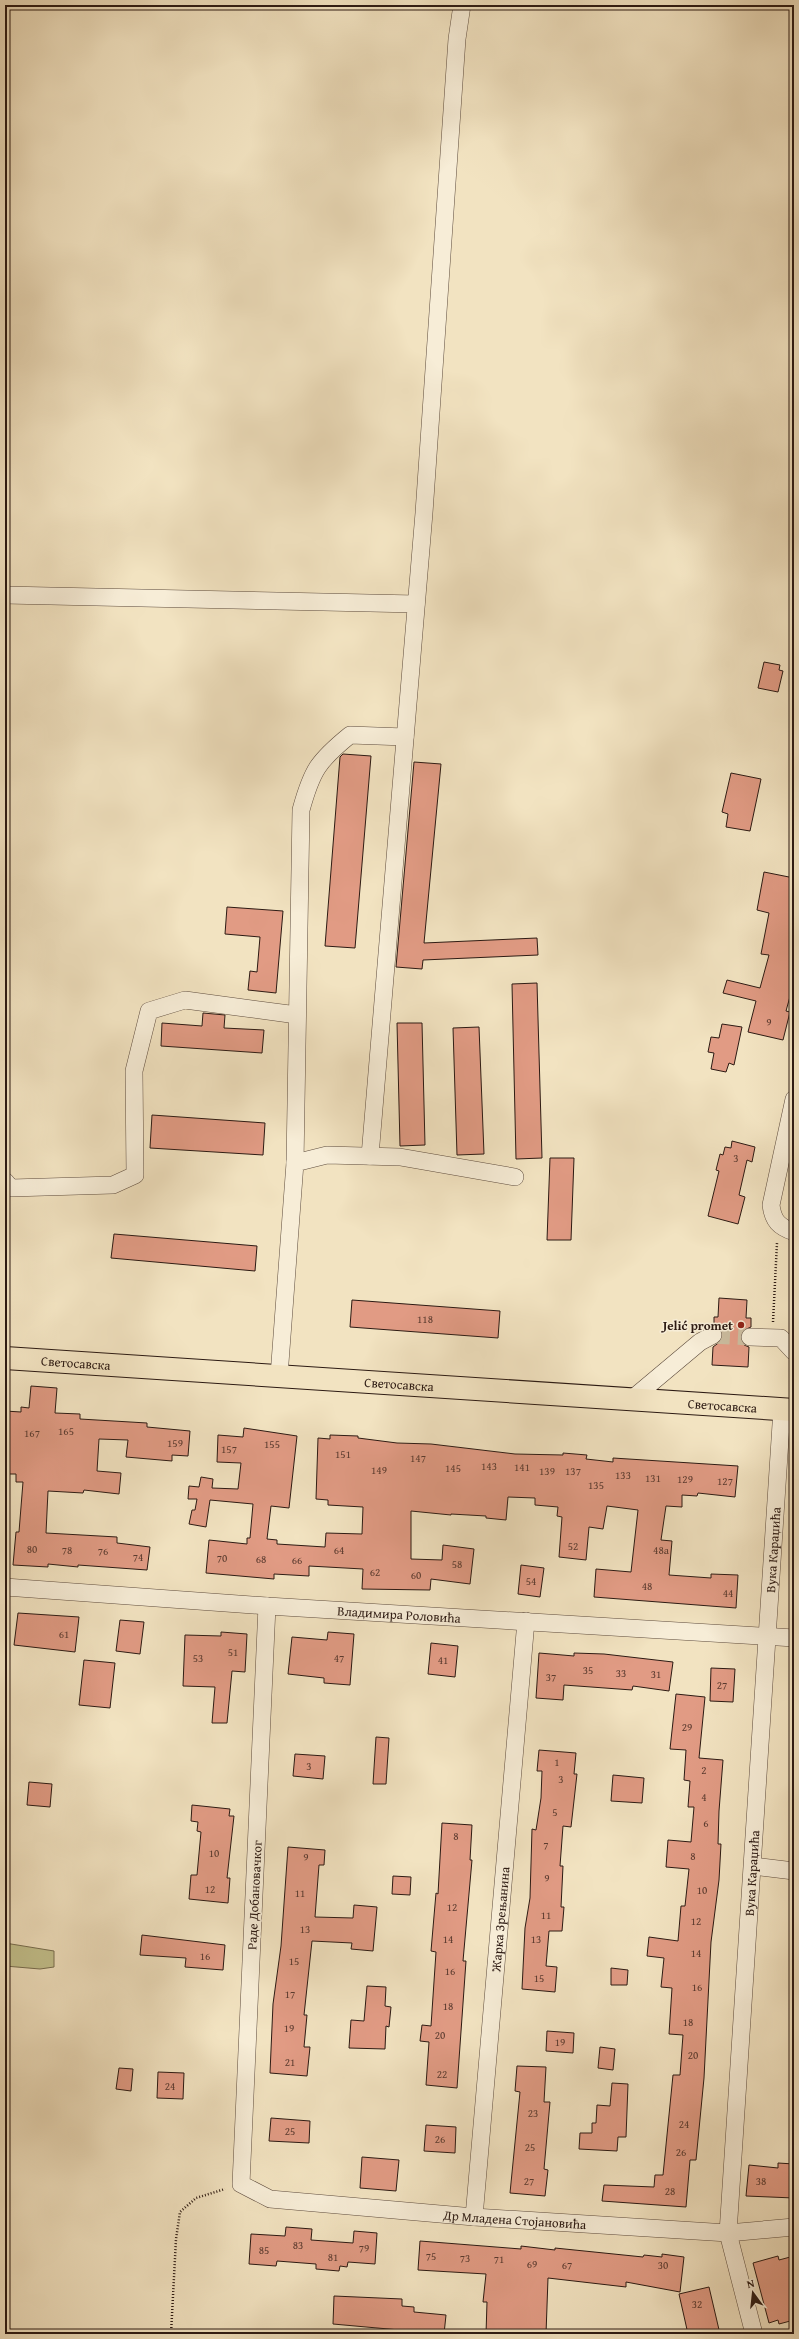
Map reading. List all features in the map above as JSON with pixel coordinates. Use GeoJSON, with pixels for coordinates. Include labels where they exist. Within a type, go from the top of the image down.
{"type":"FeatureCollection","features":[{"type":"Feature","properties":{"kind":"main road","name":"Светосавска"},"geometry":{"type":"LineString","coordinates":[[5,1358],[788,1410]]}},
{"type":"Feature","properties":{"kind":"street"},"geometry":{"type":"LineString","coordinates":[[370,1156],[416,604],[457,39],[462,5]]}},
{"type":"Feature","properties":{"kind":"street"},"geometry":{"type":"LineString","coordinates":[[5,595],[416,604]]}},
{"type":"Feature","properties":{"kind":"street"},"geometry":{"type":"LineString","coordinates":[[279,1376],[295,1163],[300,810],[310,779],[326,754],[350,735],[405,737]]}},
{"type":"Feature","properties":{"kind":"street"},"geometry":{"type":"LineString","coordinates":[[5,1181],[11,1188],[112,1185],[135,1175],[134,1071],[149,1011],[185,1000],[297,1015]]}},
{"type":"Feature","properties":{"kind":"street"},"geometry":{"type":"LineString","coordinates":[[794,1099],[771,1196],[772,1212],[778,1225],[794,1232]]}},
{"type":"Feature","properties":{"kind":"street"},"geometry":{"type":"LineString","coordinates":[[295,1163],[328,1155],[400,1157],[515,1177]]}},
{"type":"Feature","properties":{"kind":"street"},"geometry":{"type":"LineString","coordinates":[[632,1399],[700,1342],[713,1335]]}},
{"type":"Feature","properties":{"kind":"street"},"geometry":{"type":"LineString","coordinates":[[750,1337],[781,1338],[794,1352]]}},
{"type":"Feature","properties":{"kind":"street","name":"Вука Караџића"},"geometry":{"type":"LineString","coordinates":[[754,2334],[728,2233],[768,1636],[788,1410]]}},
{"type":"Feature","properties":{"kind":"street","name":"Владимира Роловића"},"geometry":{"type":"LineString","coordinates":[[5,1587],[267,1606],[794,1638]]}},
{"type":"Feature","properties":{"kind":"street","name":"Раде Добановачког"},"geometry":{"type":"LineString","coordinates":[[241,2184],[267,1606]]}},
{"type":"Feature","properties":{"kind":"street","name":"Жарка Зрењанина"},"geometry":{"type":"LineString","coordinates":[[474,2217],[526,1621]]}},
{"type":"Feature","properties":{"kind":"street"},"geometry":{"type":"LineString","coordinates":[[753,1866],[794,1871]]}},
{"type":"Feature","properties":{"kind":"street","name":"Др Младена Стојановића"},"geometry":{"type":"LineString","coordinates":[[241,2184],[270,2199],[474,2217],[728,2233],[794,2227]]}},
{"type":"Feature","properties":{"kind":"path"},"geometry":{"type":"LineString","coordinates":[[772,1338],[778,1225]]}},
{"type":"Feature","properties":{"kind":"path"},"geometry":{"type":"LineString","coordinates":[[171,2334],[176,2239],[180,2212],[196,2198],[241,2184]]}},
{"type":"Feature","properties":{"kind":"shaded area"},"geometry":{"type":"Polygon","coordinates":[[[5,1943],[54,1951],[54,1967],[40,1969],[5,1966],[5,1943]]]}},
{"type":"Feature","properties":{"kind":"building"},"geometry":{"type":"Polygon","coordinates":[[[764,662],[780,665],[779,670],[783,671],[778,692],[758,688],[764,662]]]}},
{"type":"Feature","properties":{"kind":"building"},"geometry":{"type":"Polygon","coordinates":[[[343,754],[371,756],[355,948],[325,946],[340,757],[343,754]]]}},
{"type":"Feature","properties":{"kind":"building"},"geometry":{"type":"Polygon","coordinates":[[[414,762],[441,764],[424,943],[537,938],[538,955],[423,960],[422,969],[396,967],[414,762]]]}},
{"type":"Feature","properties":{"kind":"building"},"geometry":{"type":"Polygon","coordinates":[[[731,773],[761,779],[750,831],[726,827],[728,814],[722,812],[731,773]]]}},
{"type":"Feature","properties":{"kind":"building"},"geometry":{"type":"Polygon","coordinates":[[[764,872],[794,878],[794,982],[786,1011],[790,1012],[783,1040],[748,1032],[756,1001],[723,993],[727,980],[760,988],[769,955],[761,954],[769,913],[757,910],[764,872]]]}},
{"type":"Feature","properties":{"kind":"building"},"geometry":{"type":"Polygon","coordinates":[[[227,907],[283,911],[276,993],[248,990],[250,971],[257,972],[260,937],[225,934],[227,907]]]}},
{"type":"Feature","properties":{"kind":"building"},"geometry":{"type":"Polygon","coordinates":[[[537,983],[542,1158],[516,1159],[512,984],[537,983]]]}},
{"type":"Feature","properties":{"kind":"building"},"geometry":{"type":"Polygon","coordinates":[[[203,1013],[225,1015],[224,1028],[264,1030],[262,1053],[161,1046],[162,1023],[202,1026],[203,1013]]]}},
{"type":"Feature","properties":{"kind":"building"},"geometry":{"type":"Polygon","coordinates":[[[397,1023],[422,1023],[425,1145],[400,1146],[397,1023]]]}},
{"type":"Feature","properties":{"kind":"building"},"geometry":{"type":"Polygon","coordinates":[[[722,1024],[742,1027],[734,1065],[729,1063],[726,1072],[711,1069],[714,1053],[708,1052],[711,1037],[719,1038],[722,1024]]]}},
{"type":"Feature","properties":{"kind":"building"},"geometry":{"type":"Polygon","coordinates":[[[479,1027],[484,1154],[457,1155],[453,1028],[479,1027]]]}},
{"type":"Feature","properties":{"kind":"building"},"geometry":{"type":"Polygon","coordinates":[[[152,1115],[265,1123],[263,1155],[150,1148],[152,1115]]]}},
{"type":"Feature","properties":{"kind":"building"},"geometry":{"type":"Polygon","coordinates":[[[732,1141],[755,1147],[752,1162],[747,1160],[739,1195],[745,1197],[738,1224],[708,1216],[719,1171],[716,1170],[720,1154],[723,1155],[725,1147],[731,1148],[732,1141]]]}},
{"type":"Feature","properties":{"kind":"building"},"geometry":{"type":"Polygon","coordinates":[[[550,1158],[574,1158],[571,1240],[547,1240],[550,1158]]]}},
{"type":"Feature","properties":{"kind":"building"},"geometry":{"type":"Polygon","coordinates":[[[114,1234],[257,1246],[255,1271],[111,1258],[114,1234]]]}},
{"type":"Feature","properties":{"kind":"building"},"geometry":{"type":"Polygon","coordinates":[[[719,1298],[747,1300],[746,1318],[751,1318],[751,1327],[742,1331],[740,1337],[744,1345],[749,1347],[748,1367],[712,1365],[713,1347],[721,1341],[723,1336],[722,1330],[714,1325],[714,1317],[718,1317],[719,1298]]]}},
{"type":"Feature","properties":{"kind":"building"},"geometry":{"type":"Polygon","coordinates":[[[352,1300],[500,1311],[498,1338],[350,1327],[352,1300]]]}},
{"type":"Feature","properties":{"kind":"building"},"geometry":{"type":"Polygon","coordinates":[[[31,1386],[57,1388],[55,1413],[80,1414],[80,1419],[147,1423],[147,1427],[190,1431],[188,1456],[172,1455],[172,1461],[126,1457],[128,1440],[99,1439],[97,1471],[121,1473],[119,1494],[84,1490],[83,1493],[48,1491],[46,1533],[117,1537],[117,1543],[150,1547],[147,1570],[78,1565],[78,1567],[48,1564],[48,1567],[13,1565],[16,1532],[19,1532],[23,1482],[16,1482],[16,1474],[5,1474],[5,1411],[21,1412],[21,1407],[29,1408],[31,1386]]]}},
{"type":"Feature","properties":{"kind":"building"},"geometry":{"type":"Polygon","coordinates":[[[244,1428],[297,1436],[289,1508],[271,1506],[267,1539],[277,1540],[277,1544],[325,1547],[326,1533],[362,1534],[363,1507],[328,1505],[328,1500],[316,1499],[318,1438],[330,1439],[330,1435],[358,1436],[358,1438],[397,1443],[431,1444],[515,1454],[563,1455],[563,1453],[587,1455],[586,1459],[613,1462],[613,1458],[738,1466],[735,1497],[698,1493],[697,1496],[682,1495],[682,1507],[666,1506],[661,1540],[672,1541],[669,1575],[711,1578],[711,1574],[738,1575],[736,1608],[594,1597],[596,1569],[631,1572],[638,1510],[607,1506],[603,1529],[589,1527],[586,1560],[559,1557],[562,1517],[557,1516],[558,1507],[535,1505],[535,1498],[508,1497],[506,1520],[486,1518],[486,1516],[451,1515],[411,1511],[411,1559],[442,1560],[443,1545],[474,1549],[470,1584],[431,1579],[430,1590],[362,1589],[363,1569],[309,1566],[309,1576],[274,1574],[274,1579],[206,1573],[209,1540],[247,1544],[247,1538],[250,1538],[253,1504],[210,1500],[206,1527],[189,1524],[192,1510],[195,1510],[197,1499],[188,1499],[189,1486],[199,1487],[201,1477],[213,1479],[212,1488],[238,1489],[241,1463],[217,1462],[218,1435],[243,1437],[244,1428]]]}},
{"type":"Feature","properties":{"kind":"building"},"geometry":{"type":"Polygon","coordinates":[[[521,1565],[544,1568],[540,1597],[518,1594],[521,1565]]]}},
{"type":"Feature","properties":{"kind":"building"},"geometry":{"type":"Polygon","coordinates":[[[18,1613],[79,1617],[75,1652],[14,1645],[18,1613]]]}},
{"type":"Feature","properties":{"kind":"building"},"geometry":{"type":"Polygon","coordinates":[[[120,1620],[144,1622],[140,1654],[116,1651],[120,1620]]]}},
{"type":"Feature","properties":{"kind":"building"},"geometry":{"type":"Polygon","coordinates":[[[221,1632],[247,1634],[245,1672],[232,1671],[227,1723],[212,1723],[215,1687],[183,1686],[185,1635],[221,1636],[221,1632]]]}},
{"type":"Feature","properties":{"kind":"building"},"geometry":{"type":"Polygon","coordinates":[[[328,1632],[354,1634],[350,1685],[324,1683],[324,1678],[288,1674],[292,1637],[327,1640],[328,1632]]]}},
{"type":"Feature","properties":{"kind":"building"},"geometry":{"type":"Polygon","coordinates":[[[431,1643],[458,1646],[455,1677],[428,1674],[431,1643]]]}},
{"type":"Feature","properties":{"kind":"building"},"geometry":{"type":"Polygon","coordinates":[[[539,1653],[574,1656],[574,1653],[604,1654],[673,1662],[669,1691],[633,1686],[632,1690],[564,1685],[563,1700],[536,1698],[539,1653]]]}},
{"type":"Feature","properties":{"kind":"building"},"geometry":{"type":"Polygon","coordinates":[[[84,1660],[115,1663],[110,1708],[79,1705],[84,1660]]]}},
{"type":"Feature","properties":{"kind":"building"},"geometry":{"type":"Polygon","coordinates":[[[711,1668],[735,1669],[733,1702],[710,1701],[711,1668]]]}},
{"type":"Feature","properties":{"kind":"building"},"geometry":{"type":"Polygon","coordinates":[[[676,1694],[705,1697],[699,1758],[723,1760],[719,1811],[718,1844],[721,1844],[719,1880],[711,1942],[704,2078],[696,2160],[690,2160],[686,2207],[602,2201],[604,2185],[654,2187],[655,2175],[663,2175],[673,2075],[680,2075],[683,2035],[669,2034],[672,1988],[661,1987],[664,1958],[647,1956],[649,1937],[678,1941],[681,1906],[685,1906],[689,1869],[666,1867],[668,1840],[691,1842],[694,1807],[688,1807],[690,1781],[684,1780],[686,1750],[670,1749],[676,1694]]]}},
{"type":"Feature","properties":{"kind":"building"},"geometry":{"type":"Polygon","coordinates":[[[376,1737],[389,1738],[386,1784],[373,1784],[376,1737]]]}},
{"type":"Feature","properties":{"kind":"building"},"geometry":{"type":"Polygon","coordinates":[[[539,1750],[576,1753],[574,1774],[577,1774],[571,1827],[563,1826],[560,1866],[563,1866],[561,1907],[564,1907],[562,1931],[549,1931],[546,1966],[557,1967],[555,1992],[522,1989],[525,1928],[530,1898],[532,1829],[536,1830],[541,1798],[542,1771],[537,1771],[539,1750]]]}},
{"type":"Feature","properties":{"kind":"building"},"geometry":{"type":"Polygon","coordinates":[[[295,1754],[325,1756],[323,1779],[293,1776],[295,1754]]]}},
{"type":"Feature","properties":{"kind":"building"},"geometry":{"type":"Polygon","coordinates":[[[613,1775],[644,1778],[642,1803],[611,1801],[613,1775]]]}},
{"type":"Feature","properties":{"kind":"building"},"geometry":{"type":"Polygon","coordinates":[[[29,1782],[52,1784],[50,1807],[27,1805],[29,1782]]]}},
{"type":"Feature","properties":{"kind":"building"},"geometry":{"type":"Polygon","coordinates":[[[192,1805],[230,1809],[229,1816],[234,1816],[227,1878],[230,1878],[228,1903],[189,1899],[191,1875],[197,1875],[201,1832],[197,1831],[198,1822],[191,1821],[192,1805]]]}},
{"type":"Feature","properties":{"kind":"building"},"geometry":{"type":"Polygon","coordinates":[[[442,1823],[472,1825],[470,1860],[472,1860],[463,1961],[466,1961],[457,2088],[426,2085],[429,2042],[420,2041],[422,2025],[431,2026],[436,1952],[431,1951],[436,1893],[438,1894],[442,1823]]]}},
{"type":"Feature","properties":{"kind":"building"},"geometry":{"type":"Polygon","coordinates":[[[288,1847],[325,1850],[324,1865],[319,1865],[315,1917],[353,1918],[354,1905],[377,1907],[373,1951],[351,1949],[352,1943],[312,1941],[304,2015],[307,2015],[304,2047],[310,2047],[307,2076],[270,2073],[273,2004],[281,1946],[288,1847]]]}},
{"type":"Feature","properties":{"kind":"building"},"geometry":{"type":"Polygon","coordinates":[[[393,1876],[411,1877],[410,1895],[392,1894],[393,1876]]]}},
{"type":"Feature","properties":{"kind":"building"},"geometry":{"type":"Polygon","coordinates":[[[142,1935],[225,1945],[223,1970],[185,1967],[186,1958],[140,1955],[142,1935]]]}},
{"type":"Feature","properties":{"kind":"building"},"geometry":{"type":"Polygon","coordinates":[[[611,1968],[628,1970],[627,1985],[611,1985],[611,1968]]]}},
{"type":"Feature","properties":{"kind":"building"},"geometry":{"type":"Polygon","coordinates":[[[367,1986],[386,1987],[385,2006],[391,2007],[389,2027],[386,2026],[385,2049],[349,2048],[351,2020],[364,2021],[367,1986]]]}},
{"type":"Feature","properties":{"kind":"building"},"geometry":{"type":"Polygon","coordinates":[[[547,2031],[574,2033],[573,2053],[546,2051],[547,2031]]]}},
{"type":"Feature","properties":{"kind":"building"},"geometry":{"type":"Polygon","coordinates":[[[600,2047],[615,2049],[613,2070],[598,2068],[600,2047]]]}},
{"type":"Feature","properties":{"kind":"building"},"geometry":{"type":"Polygon","coordinates":[[[517,2066],[546,2067],[544,2102],[550,2102],[544,2169],[548,2170],[545,2196],[510,2193],[520,2092],[515,2091],[517,2066]]]}},
{"type":"Feature","properties":{"kind":"building"},"geometry":{"type":"Polygon","coordinates":[[[119,2068],[133,2069],[131,2091],[116,2089],[119,2068]]]}},
{"type":"Feature","properties":{"kind":"building"},"geometry":{"type":"Polygon","coordinates":[[[158,2072],[184,2073],[183,2099],[157,2098],[158,2072]]]}},
{"type":"Feature","properties":{"kind":"building"},"geometry":{"type":"Polygon","coordinates":[[[612,2083],[628,2084],[626,2137],[618,2137],[617,2151],[579,2149],[580,2133],[592,2133],[592,2123],[596,2123],[597,2105],[610,2106],[612,2083]]]}},
{"type":"Feature","properties":{"kind":"building"},"geometry":{"type":"Polygon","coordinates":[[[271,2118],[310,2121],[309,2143],[269,2141],[271,2118]]]}},
{"type":"Feature","properties":{"kind":"building"},"geometry":{"type":"Polygon","coordinates":[[[426,2125],[456,2127],[455,2153],[424,2151],[426,2125]]]}},
{"type":"Feature","properties":{"kind":"building"},"geometry":{"type":"Polygon","coordinates":[[[362,2157],[399,2160],[396,2191],[360,2188],[362,2157]]]}},
{"type":"Feature","properties":{"kind":"building"},"geometry":{"type":"Polygon","coordinates":[[[778,2163],[794,2164],[794,2198],[746,2196],[749,2165],[778,2168],[778,2163]]]}},
{"type":"Feature","properties":{"kind":"building"},"geometry":{"type":"Polygon","coordinates":[[[286,2227],[312,2229],[311,2240],[353,2243],[354,2231],[377,2233],[375,2264],[348,2262],[347,2267],[340,2266],[339,2271],[316,2269],[316,2264],[277,2261],[276,2266],[249,2264],[251,2234],[285,2236],[286,2227]]]}},
{"type":"Feature","properties":{"kind":"building"},"geometry":{"type":"Polygon","coordinates":[[[420,2241],[521,2249],[521,2246],[555,2250],[555,2248],[643,2257],[644,2255],[662,2257],[662,2254],[684,2257],[680,2292],[626,2282],[626,2287],[548,2278],[546,2334],[486,2334],[487,2302],[483,2302],[486,2274],[418,2270],[420,2241]]]}},
{"type":"Feature","properties":{"kind":"building"},"geometry":{"type":"Polygon","coordinates":[[[778,2256],[779,2260],[794,2256],[794,2320],[779,2324],[778,2320],[769,2323],[753,2263],[778,2256]]]}},
{"type":"Feature","properties":{"kind":"building"},"geometry":{"type":"Polygon","coordinates":[[[709,2287],[720,2334],[688,2334],[679,2294],[709,2287]]]}},
{"type":"Feature","properties":{"kind":"building"},"geometry":{"type":"Polygon","coordinates":[[[334,2296],[402,2299],[402,2306],[414,2307],[414,2312],[446,2315],[444,2334],[333,2324],[334,2296]]]}},
{"type":"Feature","properties":{"kind":"tunnel"},"geometry":{"type":"LineString","coordinates":[[713,1335],[750,1337]]}},
{"type":"Feature","properties":{"kind":"place","name":"Jelić promet"},"geometry":{"type":"Point","coordinates":[741,1325]}}]}
